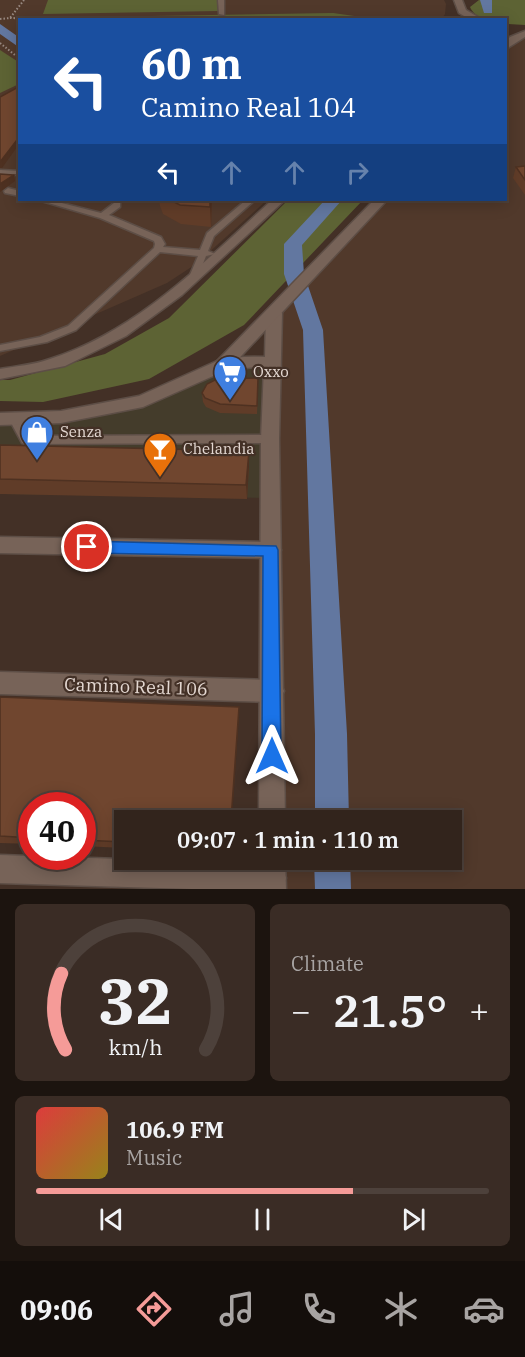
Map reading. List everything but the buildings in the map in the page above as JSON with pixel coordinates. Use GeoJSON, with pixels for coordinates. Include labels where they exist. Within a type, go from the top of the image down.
{"type":"FeatureCollection","features":[{"type":"Feature","properties":{"kind":"main road"},"geometry":{"type":"LineString","coordinates":[[458,18],[462,11],[460,0]]}},
{"type":"Feature","properties":{"kind":"main road"},"geometry":{"type":"LineString","coordinates":[[462,11],[475,18]]}},
{"type":"Feature","properties":{"kind":"main road"},"geometry":{"type":"LineString","coordinates":[[513,28],[525,30]]}},
{"type":"Feature","properties":{"kind":"main road"},"geometry":{"type":"LineString","coordinates":[[507,45],[513,39],[525,34]]}},
{"type":"Feature","properties":{"kind":"main road"},"geometry":{"type":"LineString","coordinates":[[0,374],[57,363],[105,341],[165,302],[278,201]]}},
{"type":"Feature","properties":{"kind":"main road"},"geometry":{"type":"LineString","coordinates":[[8,419],[61,417],[143,401],[223,364],[274,314],[380,201]]}},
{"type":"Feature","properties":{"kind":"main road"},"geometry":{"type":"LineString","coordinates":[[272,810],[270,439],[274,314]]}},
{"type":"Feature","properties":{"kind":"main road"},"geometry":{"type":"LineString","coordinates":[[223,364],[273,362]]}},
{"type":"Feature","properties":{"kind":"main road"},"geometry":{"type":"LineString","coordinates":[[0,544],[271,550]]}},
{"type":"Feature","properties":{"kind":"main road","name":"Camino Real 106"},"geometry":{"type":"LineString","coordinates":[[0,683],[272,691]]}},
{"type":"Feature","properties":{"kind":"main road"},"geometry":{"type":"LineString","coordinates":[[0,869],[272,876]]}},
{"type":"Feature","properties":{"kind":"lane"},"geometry":{"type":"LineString","coordinates":[[221,0],[222,14]]}},
{"type":"Feature","properties":{"kind":"lane"},"geometry":{"type":"LineString","coordinates":[[0,172],[18,173]]}},
{"type":"Feature","properties":{"kind":"lane"},"geometry":{"type":"LineString","coordinates":[[8,191],[18,194]]}},
{"type":"Feature","properties":{"kind":"lane"},"geometry":{"type":"LineString","coordinates":[[0,348],[44,340],[72,328],[158,249],[160,244],[158,238],[103,216],[46,201]]}},
{"type":"Feature","properties":{"kind":"lane"},"geometry":{"type":"LineString","coordinates":[[71,207],[80,201]]}},
{"type":"Feature","properties":{"kind":"lane"},"geometry":{"type":"LineString","coordinates":[[194,277],[210,235],[250,201]]}},
{"type":"Feature","properties":{"kind":"lane"},"geometry":{"type":"LineString","coordinates":[[103,216],[117,205]]}},
{"type":"Feature","properties":{"kind":"lane"},"geometry":{"type":"LineString","coordinates":[[158,249],[219,254]]}},
{"type":"Feature","properties":{"kind":"lane"},"geometry":{"type":"LineString","coordinates":[[8,419],[26,440],[270,439]]}},
{"type":"Feature","properties":{"kind":"path"},"geometry":{"type":"LineString","coordinates":[[10,18],[24,0]]}},
{"type":"Feature","properties":{"kind":"path"},"geometry":{"type":"LineString","coordinates":[[0,19],[18,18]]}},
{"type":"Feature","properties":{"kind":"path"},"geometry":{"type":"LineString","coordinates":[[0,43],[18,57]]}},
{"type":"Feature","properties":{"kind":"shaded area"},"geometry":{"type":"Polygon","coordinates":[[[0,0],[444,0],[446,4],[442,18],[18,18],[18,201],[266,201],[196,264],[167,283],[0,356],[0,0]]]}},
{"type":"Feature","properties":{"kind":"shaded area"},"geometry":{"type":"Polygon","coordinates":[[[525,34],[525,889],[272,889],[272,870],[462,870],[462,810],[272,810],[274,313],[380,201],[507,201],[507,45],[513,39],[525,34]]]}},
{"type":"Feature","properties":{"kind":"shaded area"},"geometry":{"type":"Polygon","coordinates":[[[273,362],[270,498],[0,494],[0,419],[143,401],[223,365],[273,362]]]}},
{"type":"Feature","properties":{"kind":"green space"},"geometry":{"type":"Polygon","coordinates":[[[48,0],[218,0],[218,11],[43,14],[48,0]]]}},
{"type":"Feature","properties":{"kind":"green space"},"geometry":{"type":"Polygon","coordinates":[[[479,0],[525,0],[525,25],[507,24],[507,18],[484,18],[476,15],[470,7],[479,0]]]}},
{"type":"Feature","properties":{"kind":"green space"},"geometry":{"type":"Polygon","coordinates":[[[333,13],[369,18],[138,18],[333,13]]]}},
{"type":"Feature","properties":{"kind":"green space"},"geometry":{"type":"Polygon","coordinates":[[[0,50],[18,62],[18,84],[0,93],[0,50]]]}},
{"type":"Feature","properties":{"kind":"green space"},"geometry":{"type":"Polygon","coordinates":[[[287,201],[362,201],[244,325],[149,379],[43,402],[0,401],[0,380],[10,380],[105,354],[169,318],[287,201]]]}},
{"type":"Feature","properties":{"kind":"waterway"},"geometry":{"type":"LineString","coordinates":[[486,0],[488,11]]}},
{"type":"Feature","properties":{"kind":"waterway"},"geometry":{"type":"LineString","coordinates":[[0,28],[18,42]]}},
{"type":"Feature","properties":{"kind":"waterway"},"geometry":{"type":"LineString","coordinates":[[332,810],[331,734],[313,330],[294,274],[293,244],[333,201]]}},
{"type":"Feature","properties":{"kind":"waterway"},"geometry":{"type":"LineString","coordinates":[[332,870],[333,889]]}},
{"type":"Feature","properties":{"kind":"place","name":"Oxxo"},"geometry":{"type":"Point","coordinates":[230,401]}},
{"type":"Feature","properties":{"kind":"place","name":"Senza"},"geometry":{"type":"Point","coordinates":[37,461]}},
{"type":"Feature","properties":{"kind":"place","name":"Chelandia"},"geometry":{"type":"Point","coordinates":[160,478]}},
{"type":"Feature","properties":{"kind":"route"},"geometry":{"type":"LineString","coordinates":[[87,547],[271,550],[272,756]]}}]}
